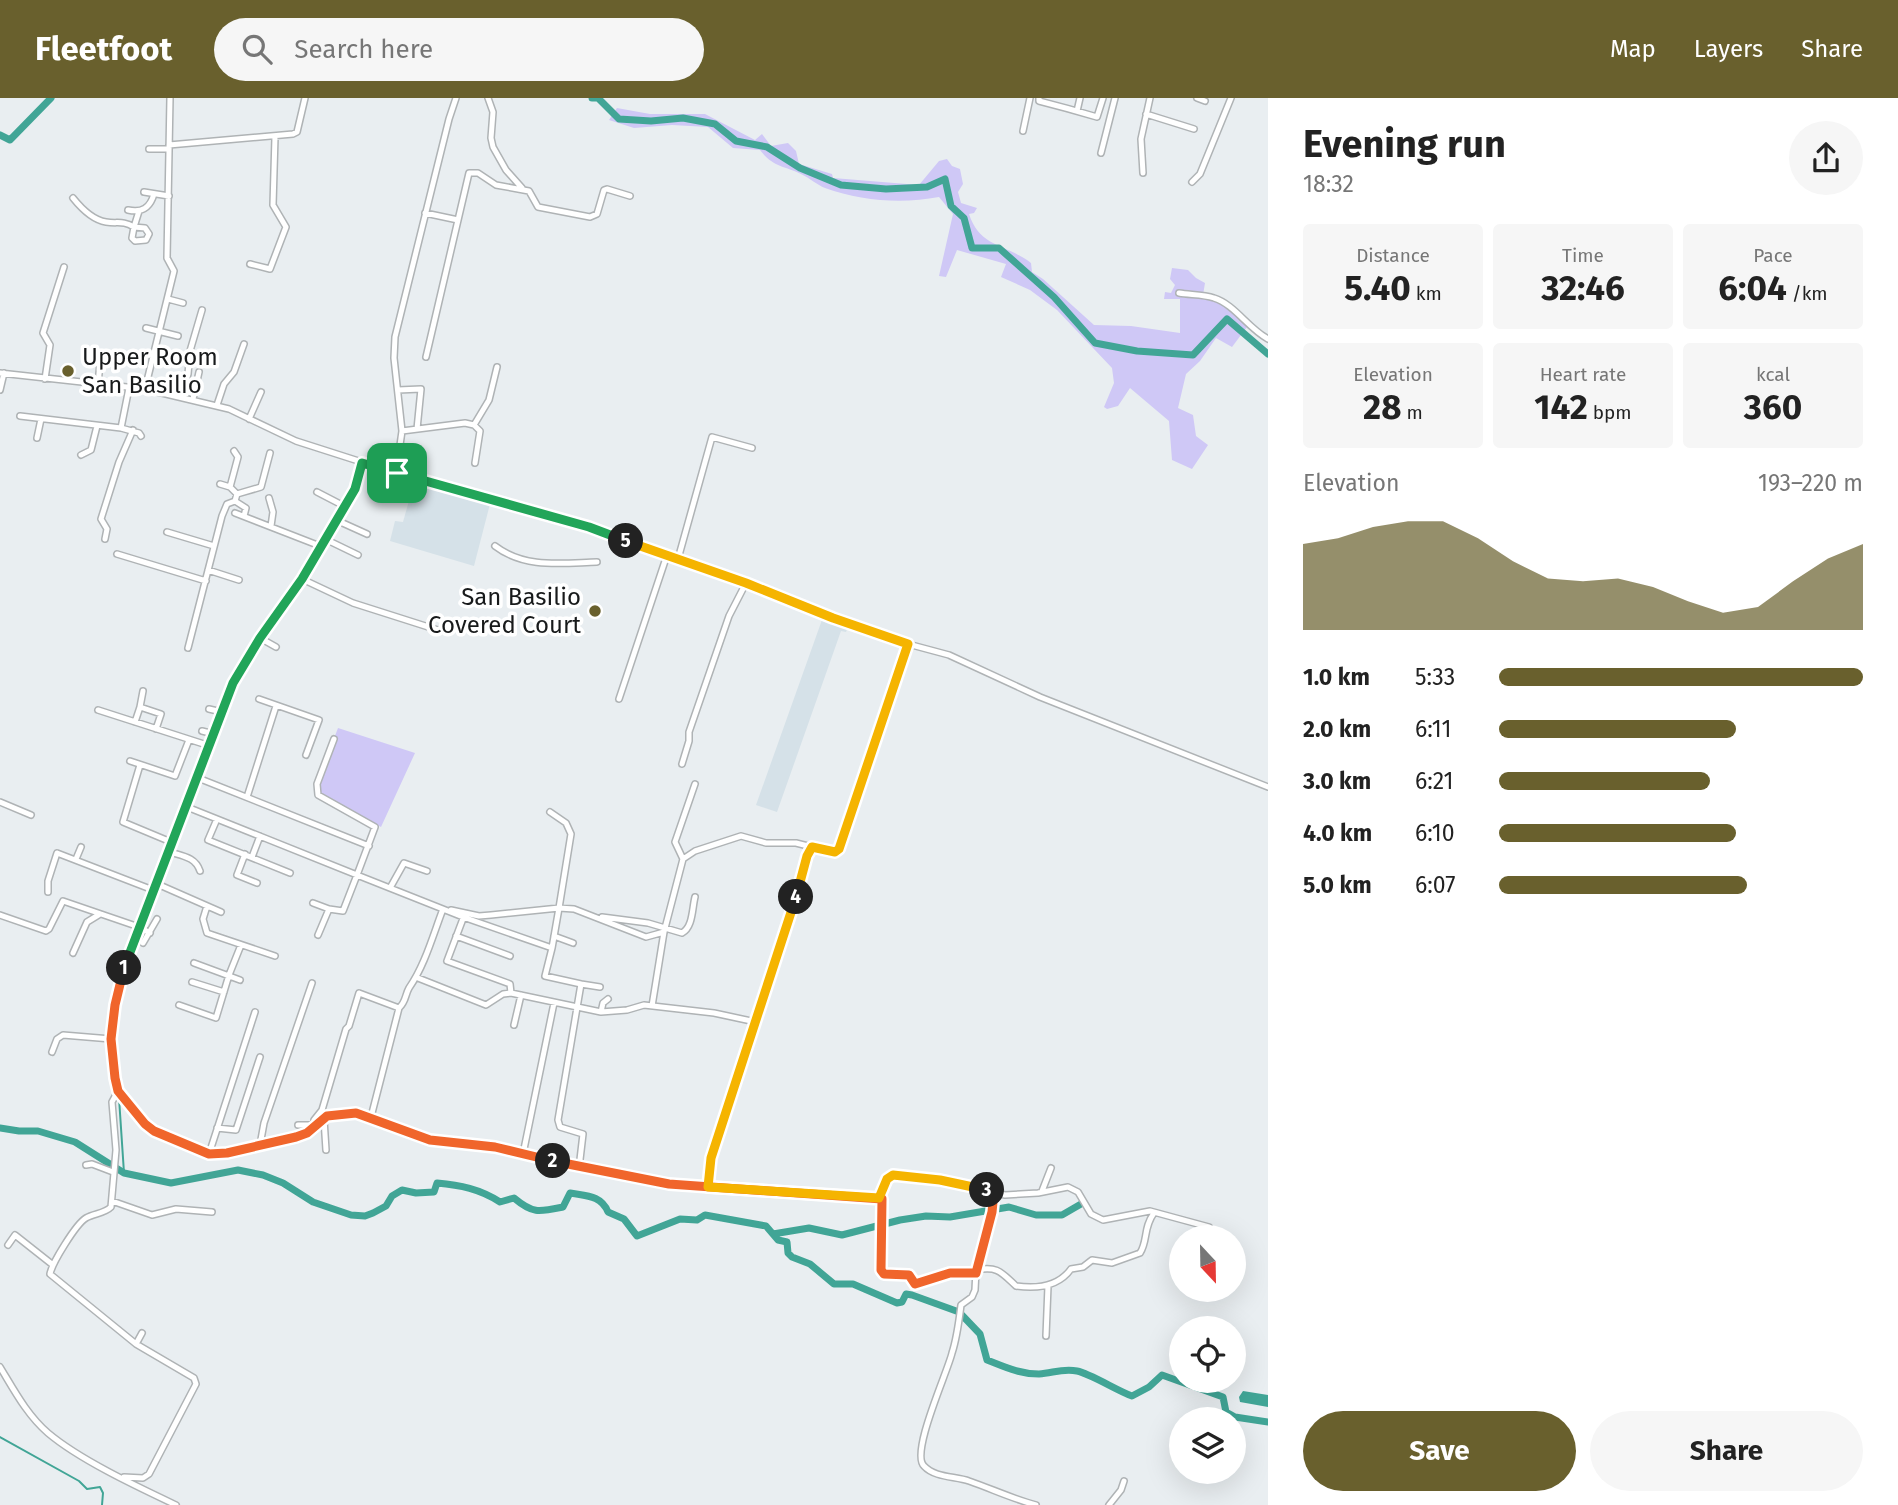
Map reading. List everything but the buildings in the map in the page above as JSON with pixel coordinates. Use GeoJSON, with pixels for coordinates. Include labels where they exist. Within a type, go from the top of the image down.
{"type":"FeatureCollection","features":[{"type":"Feature","properties":{"kind":"street"},"geometry":{"type":"LineString","coordinates":[[145,389],[174,271],[167,258],[170,98]]}},
{"type":"Feature","properties":{"kind":"street"},"geometry":{"type":"LineString","coordinates":[[149,149],[287,136],[298,132],[305,98]]}},
{"type":"Feature","properties":{"kind":"street"},"geometry":{"type":"LineString","coordinates":[[397,473],[402,431],[394,358],[395,337],[456,98]]}},
{"type":"Feature","properties":{"kind":"street"},"geometry":{"type":"LineString","coordinates":[[488,98],[493,112],[493,147],[501,162],[522,188]]}},
{"type":"Feature","properties":{"kind":"street"},"geometry":{"type":"LineString","coordinates":[[1023,131],[1030,98]]}},
{"type":"Feature","properties":{"kind":"street"},"geometry":{"type":"LineString","coordinates":[[1039,98],[1039,101],[1072,107],[1097,117],[1103,98]]}},
{"type":"Feature","properties":{"kind":"street"},"geometry":{"type":"LineString","coordinates":[[1077,111],[1080,98]]}},
{"type":"Feature","properties":{"kind":"street"},"geometry":{"type":"LineString","coordinates":[[1101,153],[1115,98]]}},
{"type":"Feature","properties":{"kind":"street"},"geometry":{"type":"LineString","coordinates":[[1143,173],[1140,139],[1150,98]]}},
{"type":"Feature","properties":{"kind":"street"},"geometry":{"type":"LineString","coordinates":[[1197,98],[1205,100]]}},
{"type":"Feature","properties":{"kind":"street"},"geometry":{"type":"LineString","coordinates":[[1192,182],[1200,174],[1231,98]]}},
{"type":"Feature","properties":{"kind":"street"},"geometry":{"type":"LineString","coordinates":[[1146,114],[1194,129]]}},
{"type":"Feature","properties":{"kind":"street"},"geometry":{"type":"LineString","coordinates":[[250,264],[270,269],[284,234],[285,222],[273,205],[275,137]]}},
{"type":"Feature","properties":{"kind":"street"},"geometry":{"type":"LineString","coordinates":[[426,357],[468,173],[478,173],[503,188],[522,188],[529,191],[538,207],[590,217],[597,214],[604,190],[630,196]]}},
{"type":"Feature","properties":{"kind":"street"},"geometry":{"type":"LineString","coordinates":[[144,192],[169,196]]}},
{"type":"Feature","properties":{"kind":"street"},"geometry":{"type":"LineString","coordinates":[[128,210],[139,211],[149,207],[154,194]]}},
{"type":"Feature","properties":{"kind":"street"},"geometry":{"type":"LineString","coordinates":[[73,198],[85,211],[105,222],[117,221],[134,227],[139,211]]}},
{"type":"Feature","properties":{"kind":"street"},"geometry":{"type":"LineString","coordinates":[[425,213],[458,220]]}},
{"type":"Feature","properties":{"kind":"street"},"geometry":{"type":"LineString","coordinates":[[45,379],[50,345],[43,333],[64,267]]}},
{"type":"Feature","properties":{"kind":"street"},"geometry":{"type":"LineString","coordinates":[[1180,293],[1213,297],[1221,301],[1257,333],[1268,339]]}},
{"type":"Feature","properties":{"kind":"street"},"geometry":{"type":"LineString","coordinates":[[168,299],[183,303]]}},
{"type":"Feature","properties":{"kind":"street"},"geometry":{"type":"LineString","coordinates":[[181,397],[202,310]]}},
{"type":"Feature","properties":{"kind":"street"},"geometry":{"type":"LineString","coordinates":[[146,328],[178,337]]}},
{"type":"Feature","properties":{"kind":"street"},"geometry":{"type":"LineString","coordinates":[[217,405],[224,384],[234,372],[244,344]]}},
{"type":"Feature","properties":{"kind":"street"},"geometry":{"type":"LineString","coordinates":[[98,385],[100,362]]}},
{"type":"Feature","properties":{"kind":"street"},"geometry":{"type":"LineString","coordinates":[[474,425],[489,400],[498,367]]}},
{"type":"Feature","properties":{"kind":"street"},"geometry":{"type":"LineString","coordinates":[[193,399],[200,372]]}},
{"type":"Feature","properties":{"kind":"street"},"geometry":{"type":"LineString","coordinates":[[0,390],[2,373],[145,389],[217,405],[296,440],[362,463],[606,533],[746,583],[833,618],[948,655],[1040,697],[1268,787]]}},
{"type":"Feature","properties":{"kind":"street"},"geometry":{"type":"LineString","coordinates":[[121,428],[129,387]]}},
{"type":"Feature","properties":{"kind":"street"},"geometry":{"type":"LineString","coordinates":[[398,390],[421,388],[417,429]]}},
{"type":"Feature","properties":{"kind":"street"},"geometry":{"type":"LineString","coordinates":[[249,419],[261,392]]}},
{"type":"Feature","properties":{"kind":"street"},"geometry":{"type":"LineString","coordinates":[[20,416],[121,428],[133,430],[141,436]]}},
{"type":"Feature","properties":{"kind":"street"},"geometry":{"type":"LineString","coordinates":[[37,438],[41,419]]}},
{"type":"Feature","properties":{"kind":"street"},"geometry":{"type":"LineString","coordinates":[[402,431],[465,423],[474,425],[480,431],[475,463]]}},
{"type":"Feature","properties":{"kind":"street"},"geometry":{"type":"LineString","coordinates":[[81,455],[91,450],[97,426]]}},
{"type":"Feature","properties":{"kind":"street"},"geometry":{"type":"LineString","coordinates":[[105,539],[107,529],[101,519],[119,462],[133,430]]}},
{"type":"Feature","properties":{"kind":"street"},"geometry":{"type":"LineString","coordinates":[[678,559],[712,437],[752,448]]}},
{"type":"Feature","properties":{"kind":"street"},"geometry":{"type":"LineString","coordinates":[[230,487],[238,457],[234,452]]}},
{"type":"Feature","properties":{"kind":"street"},"geometry":{"type":"LineString","coordinates":[[237,494],[261,487],[270,453]]}},
{"type":"Feature","properties":{"kind":"street"},"geometry":{"type":"LineString","coordinates":[[362,463],[358,483],[302,579],[260,638],[233,683],[120,983],[111,1039],[118,1091],[154,1131],[209,1154],[227,1153],[301,1135],[335,1114],[352,1112],[430,1140],[495,1147],[579,1168],[669,1184],[879,1198],[883,1202],[881,1267],[884,1274],[909,1275],[915,1284],[950,1273],[993,1268],[1007,1276],[1016,1286],[1048,1286],[1063,1279],[1071,1269],[1083,1267],[1092,1259],[1112,1263],[1140,1253],[1143,1250],[1146,1226],[1154,1213]]}},
{"type":"Feature","properties":{"kind":"street"},"geometry":{"type":"LineString","coordinates":[[220,484],[230,487],[237,494]]}},
{"type":"Feature","properties":{"kind":"street"},"geometry":{"type":"LineString","coordinates":[[317,492],[344,506]]}},
{"type":"Feature","properties":{"kind":"street"},"geometry":{"type":"LineString","coordinates":[[235,501],[237,494]]}},
{"type":"Feature","properties":{"kind":"street"},"geometry":{"type":"LineString","coordinates":[[269,498],[273,512],[271,526]]}},
{"type":"Feature","properties":{"kind":"street"},"geometry":{"type":"LineString","coordinates":[[235,501],[246,508],[244,516]]}},
{"type":"Feature","properties":{"kind":"street"},"geometry":{"type":"LineString","coordinates":[[188,648],[225,507],[235,501]]}},
{"type":"Feature","properties":{"kind":"street"},"geometry":{"type":"LineString","coordinates":[[235,513],[320,546]]}},
{"type":"Feature","properties":{"kind":"street"},"geometry":{"type":"LineString","coordinates":[[336,520],[367,534]]}},
{"type":"Feature","properties":{"kind":"street"},"geometry":{"type":"LineString","coordinates":[[167,532],[214,547]]}},
{"type":"Feature","properties":{"kind":"street"},"geometry":{"type":"LineString","coordinates":[[325,539],[358,555]]}},
{"type":"Feature","properties":{"kind":"street"},"geometry":{"type":"LineString","coordinates":[[495,546],[505,554],[522,560],[552,565],[597,562]]}},
{"type":"Feature","properties":{"kind":"street"},"geometry":{"type":"LineString","coordinates":[[117,554],[206,581]]}},
{"type":"Feature","properties":{"kind":"street"},"geometry":{"type":"LineString","coordinates":[[619,699],[667,555]]}},
{"type":"Feature","properties":{"kind":"street"},"geometry":{"type":"LineString","coordinates":[[208,570],[239,580]]}},
{"type":"Feature","properties":{"kind":"street"},"geometry":{"type":"LineString","coordinates":[[302,579],[353,603],[441,631]]}},
{"type":"Feature","properties":{"kind":"street"},"geometry":{"type":"LineString","coordinates":[[682,764],[689,732],[729,615],[746,583]]}},
{"type":"Feature","properties":{"kind":"street"},"geometry":{"type":"LineString","coordinates":[[260,638],[276,647]]}},
{"type":"Feature","properties":{"kind":"street"},"geometry":{"type":"LineString","coordinates":[[652,1006],[665,931],[679,865],[683,859],[695,851],[741,836],[766,843],[796,843],[835,852],[839,849],[908,644]]}},
{"type":"Feature","properties":{"kind":"street"},"geometry":{"type":"LineString","coordinates":[[135,722],[143,691]]}},
{"type":"Feature","properties":{"kind":"street"},"geometry":{"type":"LineString","coordinates":[[258,699],[319,720],[306,755]]}},
{"type":"Feature","properties":{"kind":"street"},"geometry":{"type":"LineString","coordinates":[[247,797],[276,706]]}},
{"type":"Feature","properties":{"kind":"street"},"geometry":{"type":"LineString","coordinates":[[139,708],[161,714],[156,729]]}},
{"type":"Feature","properties":{"kind":"street"},"geometry":{"type":"LineString","coordinates":[[209,709],[222,712]]}},
{"type":"Feature","properties":{"kind":"street"},"geometry":{"type":"LineString","coordinates":[[98,710],[210,746]]}},
{"type":"Feature","properties":{"kind":"street"},"geometry":{"type":"LineString","coordinates":[[202,731],[214,734]]}},
{"type":"Feature","properties":{"kind":"street"},"geometry":{"type":"LineString","coordinates":[[313,903],[343,911],[375,830],[374,825],[321,799],[317,792],[319,776],[334,739]]}},
{"type":"Feature","properties":{"kind":"street"},"geometry":{"type":"LineString","coordinates":[[130,761],[175,776],[189,740]]}},
{"type":"Feature","properties":{"kind":"street"},"geometry":{"type":"LineString","coordinates":[[140,765],[123,822],[171,842]]}},
{"type":"Feature","properties":{"kind":"street"},"geometry":{"type":"LineString","coordinates":[[198,778],[369,846]]}},
{"type":"Feature","properties":{"kind":"street"},"geometry":{"type":"LineString","coordinates":[[683,859],[675,842],[695,784]]}},
{"type":"Feature","properties":{"kind":"street"},"geometry":{"type":"LineString","coordinates":[[0,802],[31,816]]}},
{"type":"Feature","properties":{"kind":"street"},"geometry":{"type":"LineString","coordinates":[[187,807],[390,888],[552,948]]}},
{"type":"Feature","properties":{"kind":"street"},"geometry":{"type":"LineString","coordinates":[[550,812],[566,823],[571,834],[545,976],[600,987]]}},
{"type":"Feature","properties":{"kind":"street"},"geometry":{"type":"LineString","coordinates":[[217,819],[208,840],[290,873]]}},
{"type":"Feature","properties":{"kind":"street"},"geometry":{"type":"LineString","coordinates":[[252,857],[260,836]]}},
{"type":"Feature","properties":{"kind":"street"},"geometry":{"type":"LineString","coordinates":[[76,859],[81,847]]}},
{"type":"Feature","properties":{"kind":"street"},"geometry":{"type":"LineString","coordinates":[[708,1187],[711,1158],[788,928],[807,856],[812,847]]}},
{"type":"Feature","properties":{"kind":"street"},"geometry":{"type":"LineString","coordinates":[[48,892],[48,881],[58,850],[220,912]]}},
{"type":"Feature","properties":{"kind":"street"},"geometry":{"type":"LineString","coordinates":[[169,852],[192,859],[198,864],[200,871]]}},
{"type":"Feature","properties":{"kind":"street"},"geometry":{"type":"LineString","coordinates":[[245,855],[237,875],[257,883]]}},
{"type":"Feature","properties":{"kind":"street"},"geometry":{"type":"LineString","coordinates":[[390,888],[404,863],[427,871]]}},
{"type":"Feature","properties":{"kind":"street"},"geometry":{"type":"LineString","coordinates":[[593,916],[648,923],[665,931],[682,933],[687,930],[695,897]]}},
{"type":"Feature","properties":{"kind":"street"},"geometry":{"type":"LineString","coordinates":[[0,915],[46,931],[63,901],[150,933]]}},
{"type":"Feature","properties":{"kind":"street"},"geometry":{"type":"LineString","coordinates":[[208,906],[203,919],[205,931],[275,956]]}},
{"type":"Feature","properties":{"kind":"street"},"geometry":{"type":"LineString","coordinates":[[318,935],[329,909]]}},
{"type":"Feature","properties":{"kind":"street"},"geometry":{"type":"LineString","coordinates":[[371,1117],[399,1008],[418,978],[445,909]]}},
{"type":"Feature","properties":{"kind":"street"},"geometry":{"type":"LineString","coordinates":[[464,915],[573,909],[646,937],[665,931]]}},
{"type":"Feature","properties":{"kind":"street"},"geometry":{"type":"LineString","coordinates":[[73,953],[87,922],[100,914]]}},
{"type":"Feature","properties":{"kind":"street"},"geometry":{"type":"LineString","coordinates":[[464,915],[446,961],[510,984],[511,993]]}},
{"type":"Feature","properties":{"kind":"street"},"geometry":{"type":"LineString","coordinates":[[143,943],[157,919]]}},
{"type":"Feature","properties":{"kind":"street"},"geometry":{"type":"LineString","coordinates":[[456,936],[510,956]]}},
{"type":"Feature","properties":{"kind":"street"},"geometry":{"type":"LineString","coordinates":[[554,936],[573,943]]}},
{"type":"Feature","properties":{"kind":"street"},"geometry":{"type":"LineString","coordinates":[[179,1005],[216,1018],[241,945]]}},
{"type":"Feature","properties":{"kind":"street"},"geometry":{"type":"LineString","coordinates":[[194,963],[240,980]]}},
{"type":"Feature","properties":{"kind":"street"},"geometry":{"type":"LineString","coordinates":[[418,978],[486,1004],[511,993],[601,1012],[627,1010],[644,1005],[732,1016],[756,1022]]}},
{"type":"Feature","properties":{"kind":"street"},"geometry":{"type":"LineString","coordinates":[[192,982],[224,992]]}},
{"type":"Feature","properties":{"kind":"street"},"geometry":{"type":"LineString","coordinates":[[260,1145],[262,1129],[312,983]]}},
{"type":"Feature","properties":{"kind":"street"},"geometry":{"type":"LineString","coordinates":[[579,1168],[583,1135],[558,1124],[580,984]]}},
{"type":"Feature","properties":{"kind":"street"},"geometry":{"type":"LineString","coordinates":[[315,1125],[314,1120],[322,1110],[359,993],[399,1008]]}},
{"type":"Feature","properties":{"kind":"street"},"geometry":{"type":"LineString","coordinates":[[514,1025],[521,995]]}},
{"type":"Feature","properties":{"kind":"street"},"geometry":{"type":"LineString","coordinates":[[601,1012],[603,1003],[608,999]]}},
{"type":"Feature","properties":{"kind":"street"},"geometry":{"type":"LineString","coordinates":[[523,1154],[554,1003]]}},
{"type":"Feature","properties":{"kind":"street"},"geometry":{"type":"LineString","coordinates":[[209,1154],[255,1012]]}},
{"type":"Feature","properties":{"kind":"street"},"geometry":{"type":"LineString","coordinates":[[52,1052],[57,1039],[63,1035],[111,1039]]}},
{"type":"Feature","properties":{"kind":"street"},"geometry":{"type":"LineString","coordinates":[[217,1128],[234,1131],[238,1126],[260,1057]]}},
{"type":"Feature","properties":{"kind":"street"},"geometry":{"type":"LineString","coordinates":[[118,1091],[111,1102],[116,1158],[111,1182],[112,1201],[108,1211],[85,1218],[78,1225],[50,1274],[136,1343],[194,1378],[196,1384],[149,1474],[143,1478],[122,1477]]}},
{"type":"Feature","properties":{"kind":"street"},"geometry":{"type":"LineString","coordinates":[[324,1119],[326,1150]]}},
{"type":"Feature","properties":{"kind":"street"},"geometry":{"type":"LineString","coordinates":[[298,1125],[315,1125]]}},
{"type":"Feature","properties":{"kind":"street"},"geometry":{"type":"LineString","coordinates":[[262,1129],[272,1142]]}},
{"type":"Feature","properties":{"kind":"street"},"geometry":{"type":"LineString","coordinates":[[86,1165],[114,1170]]}},
{"type":"Feature","properties":{"kind":"street"},"geometry":{"type":"LineString","coordinates":[[1042,1192],[1051,1168]]}},
{"type":"Feature","properties":{"kind":"street"},"geometry":{"type":"LineString","coordinates":[[879,1198],[887,1179],[893,1175],[940,1180],[1005,1195],[1073,1188],[1081,1195],[1091,1214],[1103,1220],[1144,1211],[1201,1225]]}},
{"type":"Feature","properties":{"kind":"street"},"geometry":{"type":"LineString","coordinates":[[994,1192],[972,1297],[961,1305],[952,1356],[927,1423],[920,1458],[922,1465],[933,1472],[970,1481],[1035,1505]]}},
{"type":"Feature","properties":{"kind":"street"},"geometry":{"type":"LineString","coordinates":[[112,1201],[152,1215],[176,1209],[212,1212]]}},
{"type":"Feature","properties":{"kind":"street"},"geometry":{"type":"LineString","coordinates":[[8,1245],[15,1235],[53,1265]]}},
{"type":"Feature","properties":{"kind":"street"},"geometry":{"type":"LineString","coordinates":[[1046,1336],[1048,1286]]}},
{"type":"Feature","properties":{"kind":"street"},"geometry":{"type":"LineString","coordinates":[[136,1343],[142,1333]]}},
{"type":"Feature","properties":{"kind":"street"},"geometry":{"type":"LineString","coordinates":[[0,1367],[24,1406],[48,1432],[78,1453],[176,1505]]}},
{"type":"Feature","properties":{"kind":"street"},"geometry":{"type":"LineString","coordinates":[[1109,1505],[1121,1490],[1124,1481]]}},
{"type":"Feature","properties":{"kind":"shaded area"},"geometry":{"type":"Polygon","coordinates":[[[617,108],[650,114],[705,114],[755,140],[762,134],[771,146],[788,143],[796,151],[799,164],[832,174],[833,178],[919,185],[939,161],[947,159],[952,166],[960,169],[963,184],[958,192],[961,203],[977,208],[974,213],[969,214],[980,233],[1031,263],[1032,272],[1094,325],[1131,326],[1180,333],[1180,299],[1164,299],[1165,292],[1171,293],[1175,285],[1170,279],[1172,268],[1188,270],[1205,283],[1203,295],[1230,303],[1250,323],[1232,347],[1216,338],[1200,361],[1186,374],[1178,408],[1193,415],[1196,436],[1208,445],[1192,469],[1172,460],[1169,421],[1130,388],[1118,406],[1107,409],[1104,407],[1114,383],[1112,368],[1057,310],[1030,290],[1001,277],[1006,264],[957,250],[946,277],[939,276],[953,214],[939,197],[882,200],[853,196],[822,187],[801,174],[774,163],[760,150],[733,148],[708,127],[672,125],[634,128],[609,120],[617,108]]]}},
{"type":"Feature","properties":{"kind":"shaded area"},"geometry":{"type":"Polygon","coordinates":[[[414,483],[490,504],[474,566],[390,541],[395,521],[403,522],[414,483]]]}},
{"type":"Feature","properties":{"kind":"shaded area"},"geometry":{"type":"Polygon","coordinates":[[[823,617],[848,626],[846,632],[841,631],[777,812],[756,805],[823,617]]]}},
{"type":"Feature","properties":{"kind":"shaded area"},"geometry":{"type":"Polygon","coordinates":[[[338,728],[415,753],[381,827],[319,794],[319,778],[338,728]]]}},
{"type":"Feature","properties":{"kind":"shaded area"},"geometry":{"type":"Polygon","coordinates":[[[1246,1391],[1268,1395],[1268,1407],[1240,1402],[1239,1397],[1246,1391]]]}},
{"type":"Feature","properties":{"kind":"waterway"},"geometry":{"type":"LineString","coordinates":[[0,135],[10,140],[51,98]]}},
{"type":"Feature","properties":{"kind":"waterway"},"geometry":{"type":"LineString","coordinates":[[592,98],[598,98],[619,119],[651,121],[683,118],[715,124],[736,141],[767,147],[800,168],[841,185],[886,189],[927,187],[945,179],[951,206],[964,218],[972,248],[999,248],[1054,297],[1095,343],[1137,351],[1193,355],[1227,319],[1268,354]]}},
{"type":"Feature","properties":{"kind":"waterway"},"geometry":{"type":"LineString","coordinates":[[119,1098],[124,1173]]}},
{"type":"Feature","properties":{"kind":"waterway"},"geometry":{"type":"LineString","coordinates":[[0,1128],[38,1131],[75,1142],[124,1173],[171,1183],[238,1170],[263,1175],[283,1183],[313,1202],[351,1215],[365,1216],[373,1213],[386,1206],[392,1196],[402,1190],[416,1193],[434,1192],[437,1183],[470,1188],[500,1202],[514,1198],[526,1207],[537,1210],[563,1207],[570,1193],[587,1196],[597,1199],[608,1212],[624,1219],[637,1236],[680,1219],[697,1220],[705,1215],[766,1226],[778,1240],[787,1242],[788,1253],[792,1257],[810,1264],[834,1284],[853,1284],[897,1303],[902,1302],[906,1294],[912,1295],[959,1312],[980,1334],[987,1360],[1032,1374],[1077,1371],[1132,1396],[1149,1387],[1162,1375],[1223,1397],[1226,1412],[1235,1417],[1268,1422]]}},
{"type":"Feature","properties":{"kind":"waterway"},"geometry":{"type":"LineString","coordinates":[[773,1234],[809,1228],[842,1235],[900,1220],[926,1216],[950,1217],[1009,1207],[1036,1215],[1062,1215],[1081,1204]]}},
{"type":"Feature","properties":{"kind":"waterway"},"geometry":{"type":"LineString","coordinates":[[0,1437],[79,1481],[87,1489],[100,1487],[103,1493],[102,1505]]}},
{"type":"Feature","properties":{"kind":"place","name":"Upper Room San Basilio"},"geometry":{"type":"Point","coordinates":[68,371]}},
{"type":"Feature","properties":{"kind":"place","name":"San Basilio Covered Court"},"geometry":{"type":"Point","coordinates":[595,611]}},
{"type":"Feature","properties":{"kind":"route"},"geometry":{"type":"LineString","coordinates":[[397,473],[362,463],[355,489],[302,579],[260,638],[231,689],[123,969],[111,1039],[118,1091],[154,1131],[209,1154],[227,1153],[296,1137],[307,1133],[327,1116],[352,1112],[430,1140],[495,1147],[579,1168],[638,1179],[677,1185],[708,1187],[743,1188],[845,1196],[879,1198],[883,1202],[880,1248],[881,1270],[884,1274],[909,1275],[915,1284],[950,1273],[976,1273],[992,1212],[994,1192],[965,1184],[893,1175],[887,1179],[879,1198],[766,1189],[743,1188],[708,1187],[711,1158],[788,928],[807,856],[812,847],[838,852],[908,644],[589,527],[397,473]]}}]}
